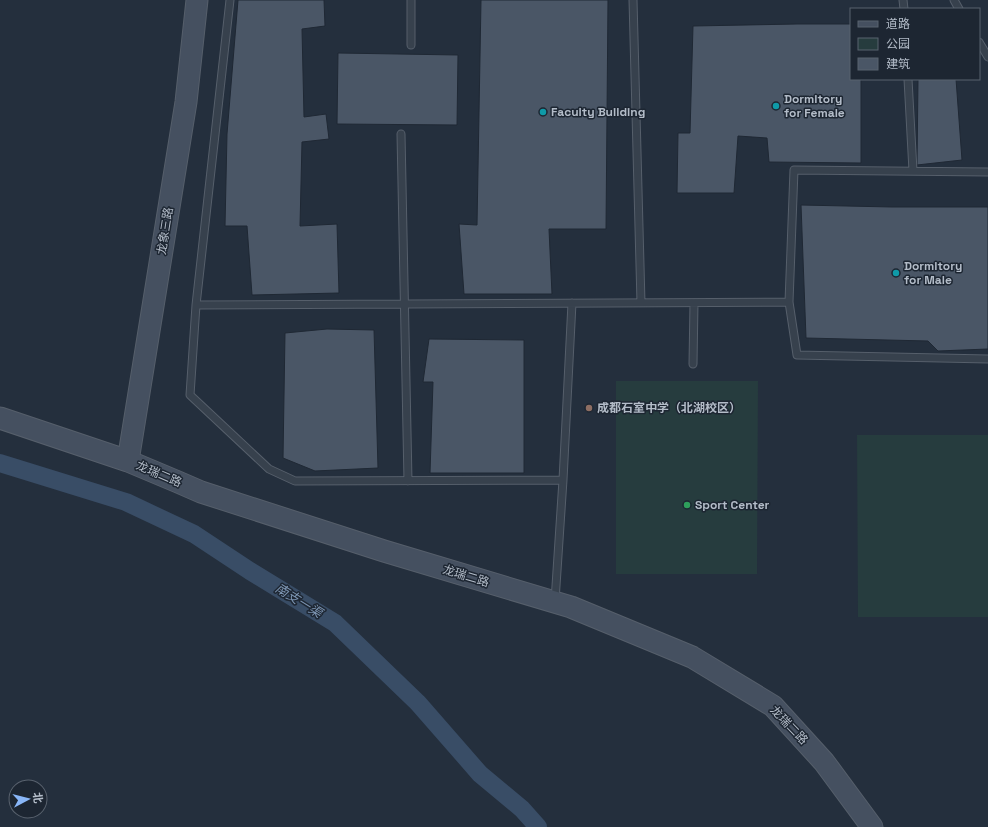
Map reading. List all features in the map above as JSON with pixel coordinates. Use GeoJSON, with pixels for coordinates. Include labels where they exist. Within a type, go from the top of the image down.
{"type":"FeatureCollection","features":[{"type":"Feature","properties":{"kind":"street","name":"龙象三路"},"geometry":{"type":"LineString","coordinates":[[128,461],[186,102],[197,0]]}},
{"type":"Feature","properties":{"kind":"street","name":"龙瑞二路"},"geometry":{"type":"LineString","coordinates":[[0,418],[128,461],[201,492],[384,551],[571,607],[692,657],[773,706],[824,762],[872,827]]}},
{"type":"Feature","properties":{"kind":"lane"},"geometry":{"type":"LineString","coordinates":[[230,0],[196,305],[190,395],[269,469],[295,481],[563,480]]}},
{"type":"Feature","properties":{"kind":"lane"},"geometry":{"type":"LineString","coordinates":[[411,0],[411,45]]}},
{"type":"Feature","properties":{"kind":"lane"},"geometry":{"type":"LineString","coordinates":[[633,0],[641,303]]}},
{"type":"Feature","properties":{"kind":"lane"},"geometry":{"type":"LineString","coordinates":[[980,44],[988,57]]}},
{"type":"Feature","properties":{"kind":"lane"},"geometry":{"type":"LineString","coordinates":[[908,80],[913,171]]}},
{"type":"Feature","properties":{"kind":"lane"},"geometry":{"type":"LineString","coordinates":[[401,134],[408,481]]}},
{"type":"Feature","properties":{"kind":"lane"},"geometry":{"type":"LineString","coordinates":[[988,172],[794,170],[789,302],[797,355],[988,359]]}},
{"type":"Feature","properties":{"kind":"lane"},"geometry":{"type":"LineString","coordinates":[[196,305],[789,302]]}},
{"type":"Feature","properties":{"kind":"lane"},"geometry":{"type":"LineString","coordinates":[[555,602],[572,303]]}},
{"type":"Feature","properties":{"kind":"lane"},"geometry":{"type":"LineString","coordinates":[[693,364],[694,303]]}},
{"type":"Feature","properties":{"kind":"green space","name":"Sport Center"},"geometry":{"type":"Polygon","coordinates":[[[616,381],[758,381],[757,574],[616,574],[616,381]]]}},
{"type":"Feature","properties":{"kind":"green space"},"geometry":{"type":"Polygon","coordinates":[[[857,435],[988,435],[988,617],[858,617],[857,435]]]}},
{"type":"Feature","properties":{"kind":"building"},"geometry":{"type":"Polygon","coordinates":[[[238,0],[324,0],[325,26],[302,29],[304,117],[326,114],[329,139],[302,142],[300,226],[337,224],[339,293],[252,295],[247,226],[225,226],[227,134],[238,0]]]}},
{"type":"Feature","properties":{"kind":"building","name":"Faculty Building"},"geometry":{"type":"Polygon","coordinates":[[[481,0],[608,0],[606,229],[549,229],[552,294],[464,294],[459,224],[477,225],[481,0]]]}},
{"type":"Feature","properties":{"kind":"building","name":"Dormitory for Female"},"geometry":{"type":"Polygon","coordinates":[[[850,24],[850,80],[861,80],[861,163],[769,162],[767,138],[738,136],[734,193],[677,193],[678,133],[690,133],[693,26],[850,24]]]}},
{"type":"Feature","properties":{"kind":"building"},"geometry":{"type":"Polygon","coordinates":[[[338,53],[458,55],[457,125],[337,124],[338,53]]]}},
{"type":"Feature","properties":{"kind":"building"},"geometry":{"type":"Polygon","coordinates":[[[918,80],[956,80],[962,160],[917,165],[918,80]]]}},
{"type":"Feature","properties":{"kind":"building","name":"Dormitory for Male"},"geometry":{"type":"Polygon","coordinates":[[[801,205],[988,207],[988,349],[938,351],[928,341],[806,338],[801,205]]]}},
{"type":"Feature","properties":{"kind":"building"},"geometry":{"type":"Polygon","coordinates":[[[327,329],[374,330],[378,468],[315,471],[283,458],[285,333],[327,329]]]}},
{"type":"Feature","properties":{"kind":"building"},"geometry":{"type":"Polygon","coordinates":[[[429,339],[524,340],[524,473],[430,473],[433,382],[423,382],[429,339]]]}},
{"type":"Feature","properties":{"kind":"waterway","name":"南支一渠"},"geometry":{"type":"LineString","coordinates":[[0,463],[126,502],[194,534],[250,571],[335,623],[418,703],[480,774],[522,809],[538,827]]}},
{"type":"Feature","properties":{"kind":"place","name":"Dormitory for Female"},"geometry":{"type":"Point","coordinates":[776,106]}},
{"type":"Feature","properties":{"kind":"place","name":"Faculty Building"},"geometry":{"type":"Point","coordinates":[543,112]}},
{"type":"Feature","properties":{"kind":"place","name":"Dormitory for Male"},"geometry":{"type":"Point","coordinates":[896,273]}},
{"type":"Feature","properties":{"kind":"place","name":"成都石室中学（北湖校区）"},"geometry":{"type":"Point","coordinates":[589,408]}},
{"type":"Feature","properties":{"kind":"place","name":"Sport Center"},"geometry":{"type":"Point","coordinates":[687,505]}}]}
